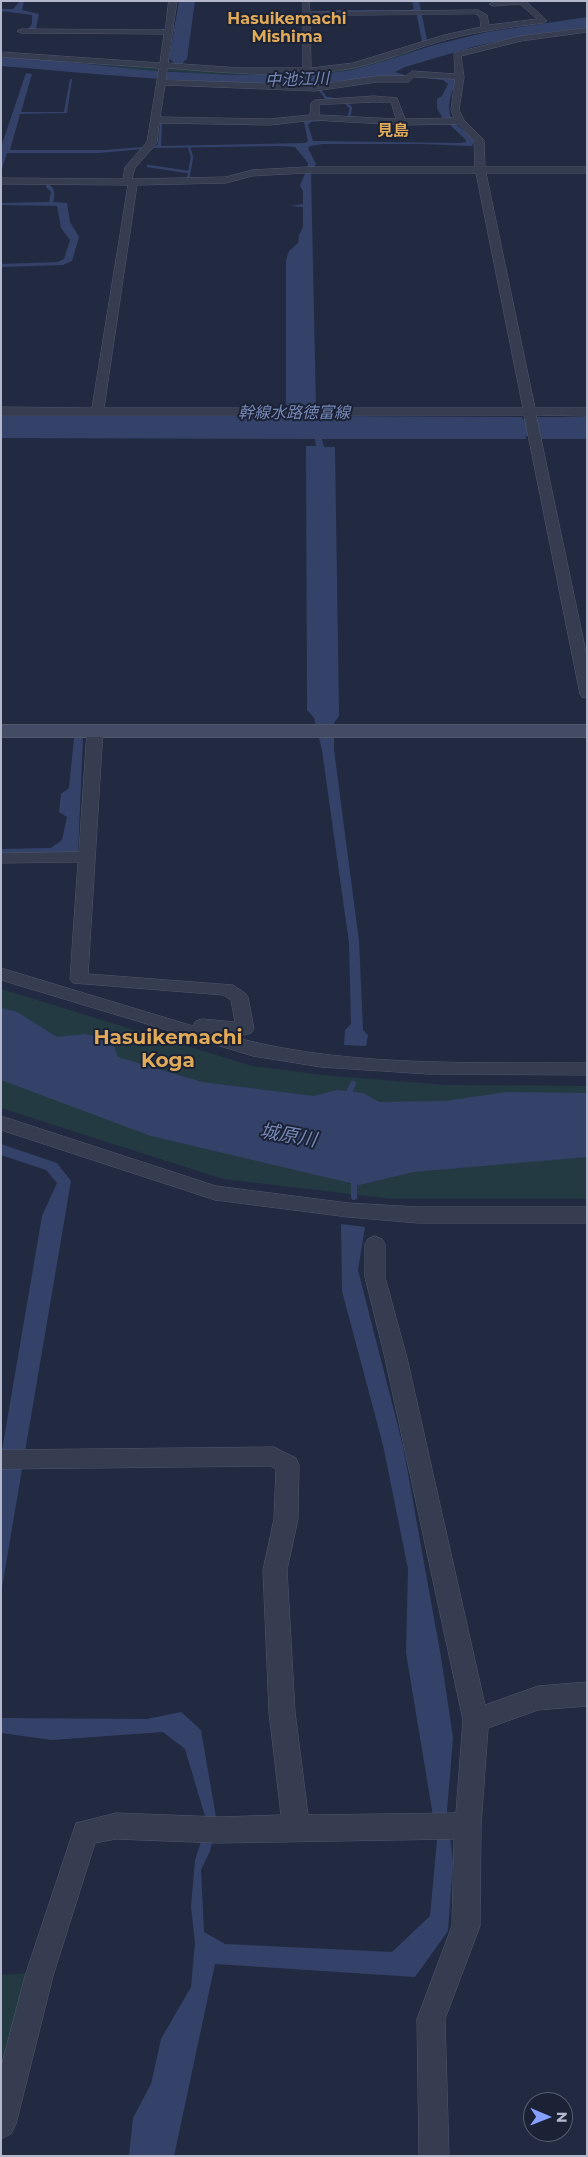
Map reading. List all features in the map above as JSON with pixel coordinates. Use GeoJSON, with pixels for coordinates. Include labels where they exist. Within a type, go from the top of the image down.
{"type":"FeatureCollection","features":[{"type":"Feature","properties":{"kind":"street"},"geometry":{"type":"LineString","coordinates":[[98,410],[130,182],[130,167],[152,143],[173,1]]}},
{"type":"Feature","properties":{"kind":"street"},"geometry":{"type":"LineString","coordinates":[[306,1],[307,71]]}},
{"type":"Feature","properties":{"kind":"street"},"geometry":{"type":"LineString","coordinates":[[1,54],[163,67],[240,71],[307,71],[354,65],[446,38],[488,28],[543,21],[518,2],[491,3],[494,10],[478,12],[306,14]]}},
{"type":"Feature","properties":{"kind":"street"},"geometry":{"type":"LineString","coordinates":[[478,12],[484,17],[484,26],[488,28]]}},
{"type":"Feature","properties":{"kind":"street"},"geometry":{"type":"LineString","coordinates":[[454,121],[460,77],[457,55],[481,47],[524,38],[587,30]]}},
{"type":"Feature","properties":{"kind":"street"},"geometry":{"type":"LineString","coordinates":[[21,32],[169,32]]}},
{"type":"Feature","properties":{"kind":"street"},"geometry":{"type":"LineString","coordinates":[[161,82],[315,88],[377,79],[408,79],[412,74],[460,77]]}},
{"type":"Feature","properties":{"kind":"street"},"geometry":{"type":"LineString","coordinates":[[314,117],[315,103],[374,99],[394,100],[402,122]]}},
{"type":"Feature","properties":{"kind":"street"},"geometry":{"type":"LineString","coordinates":[[155,120],[270,122],[314,117],[346,117],[402,122],[454,121],[478,137],[480,169],[587,694]]}},
{"type":"Feature","properties":{"kind":"street"},"geometry":{"type":"LineString","coordinates":[[1,181],[130,182],[226,180],[252,173],[309,170],[587,170]]}},
{"type":"Feature","properties":{"kind":"street"},"geometry":{"type":"LineString","coordinates":[[1,411],[98,410],[529,414],[587,412]]}},
{"type":"Feature","properties":{"kind":"street"},"geometry":{"type":"LineString","coordinates":[[95,730],[79,979],[227,989],[239,997],[246,1029],[209,1027],[176,1019],[152,1020]]}},
{"type":"Feature","properties":{"kind":"street"},"geometry":{"type":"LineString","coordinates":[[1,731],[582,730]]}},
{"type":"Feature","properties":{"kind":"street"},"geometry":{"type":"LineString","coordinates":[[1,858],[87,857]]}},
{"type":"Feature","properties":{"kind":"street"},"geometry":{"type":"LineString","coordinates":[[1,974],[253,1050],[321,1061],[428,1068],[587,1069]]}},
{"type":"Feature","properties":{"kind":"street"},"geometry":{"type":"LineString","coordinates":[[1,1123],[215,1193],[348,1210],[418,1215],[587,1215]]}},
{"type":"Feature","properties":{"kind":"street"},"geometry":{"type":"LineString","coordinates":[[375,1244],[375,1276],[396,1358],[476,1720],[461,1826],[466,1926],[431,2019],[434,2156]]}},
{"type":"Feature","properties":{"kind":"street"},"geometry":{"type":"LineString","coordinates":[[1,1460],[274,1456],[288,1466],[286,1519],[275,1570],[282,1712],[296,1828]]}},
{"type":"Feature","properties":{"kind":"street"},"geometry":{"type":"LineString","coordinates":[[476,1720],[538,1698],[587,1694]]}},
{"type":"Feature","properties":{"kind":"street"},"geometry":{"type":"LineString","coordinates":[[1,2124],[39,1976],[85,1832],[116,1826],[208,1829],[461,1826]]}},
{"type":"Feature","properties":{"kind":"shaded area"},"geometry":{"type":"Polygon","coordinates":[[[434,45],[352,70],[323,74],[290,75],[154,71],[40,59],[1,57],[1,55],[242,73],[361,65],[434,45]]]}},
{"type":"Feature","properties":{"kind":"shaded area"},"geometry":{"type":"Polygon","coordinates":[[[1,989],[252,1066],[332,1076],[447,1085],[587,1086],[587,1100],[319,1110],[197,1092],[1,1020],[1,989]]]}},
{"type":"Feature","properties":{"kind":"shaded area"},"geometry":{"type":"Polygon","coordinates":[[[1,1073],[587,1143],[587,1199],[393,1199],[223,1179],[1,1108],[1,1073]]]}},
{"type":"Feature","properties":{"kind":"shaded area"},"geometry":{"type":"Polygon","coordinates":[[[31,1973],[1,2084],[1,1975],[31,1973]]]}},
{"type":"Feature","properties":{"kind":"water"},"geometry":{"type":"Polygon","coordinates":[[[20,1],[24,1],[22,10],[39,14],[36,29],[163,29],[32,30],[28,29],[32,24],[32,15],[1,11],[1,9],[13,9],[20,1]]]}},
{"type":"Feature","properties":{"kind":"water"},"geometry":{"type":"Polygon","coordinates":[[[179,1],[195,1],[187,59],[182,65],[172,64],[173,61],[169,59],[179,1]]]}},
{"type":"Feature","properties":{"kind":"water"},"geometry":{"type":"Polygon","coordinates":[[[412,1],[419,1],[427,40],[422,42],[416,11],[315,12],[335,10],[410,10],[414,9],[412,1]]]}},
{"type":"Feature","properties":{"kind":"water","name":"中池江川"},"geometry":{"type":"Polygon","coordinates":[[[587,17],[587,28],[527,35],[476,46],[405,67],[395,72],[405,75],[403,77],[308,84],[257,84],[147,78],[1,66],[1,57],[40,59],[154,71],[234,75],[323,74],[352,70],[434,45],[487,32],[587,17]]]}},
{"type":"Feature","properties":{"kind":"water"},"geometry":{"type":"Polygon","coordinates":[[[26,73],[32,74],[21,112],[64,112],[70,79],[72,79],[67,113],[20,114],[10,150],[104,150],[156,146],[158,144],[160,123],[162,123],[161,146],[305,143],[308,141],[304,122],[301,121],[330,120],[311,122],[308,125],[313,141],[460,143],[466,142],[465,139],[449,124],[451,122],[444,121],[437,108],[437,99],[442,96],[448,84],[443,80],[416,77],[456,80],[449,107],[451,117],[474,141],[472,146],[323,144],[308,148],[316,164],[311,172],[316,408],[304,408],[304,416],[522,417],[523,419],[536,419],[537,417],[587,417],[587,439],[541,439],[539,436],[526,436],[526,439],[322,439],[324,447],[335,447],[339,716],[334,723],[334,750],[359,941],[363,1030],[368,1035],[366,1046],[344,1045],[345,1030],[351,1024],[349,943],[322,750],[314,718],[307,710],[306,446],[316,446],[315,439],[1,438],[1,416],[297,416],[297,408],[286,408],[286,260],[289,251],[298,243],[303,227],[303,207],[290,206],[303,204],[303,191],[300,186],[308,163],[295,147],[155,148],[99,153],[7,153],[1,172],[1,147],[26,73]]]}},
{"type":"Feature","properties":{"kind":"water"},"geometry":{"type":"Polygon","coordinates":[[[47,184],[53,189],[53,202],[67,203],[70,222],[79,237],[72,261],[63,265],[1,267],[1,264],[58,262],[64,259],[70,240],[61,228],[57,206],[1,205],[1,203],[49,202],[51,192],[46,187],[47,184]]]}},
{"type":"Feature","properties":{"kind":"water"},"geometry":{"type":"Polygon","coordinates":[[[74,738],[83,738],[78,853],[1,854],[1,849],[51,848],[62,840],[67,817],[59,812],[61,794],[69,788],[74,738]]]}},
{"type":"Feature","properties":{"kind":"water","name":"城原川"},"geometry":{"type":"Polygon","coordinates":[[[1,1008],[17,1012],[57,1037],[85,1034],[112,1041],[118,1057],[202,1082],[314,1096],[337,1090],[363,1093],[379,1102],[445,1101],[507,1092],[587,1093],[587,1157],[413,1172],[359,1185],[151,1136],[1,1080],[1,1008]]]}},
{"type":"Feature","properties":{"kind":"water"},"geometry":{"type":"Polygon","coordinates":[[[1,1144],[57,1163],[71,1181],[1,1593],[1,1456],[42,1216],[57,1183],[46,1170],[1,1155],[1,1144]]]}},
{"type":"Feature","properties":{"kind":"water"},"geometry":{"type":"Polygon","coordinates":[[[341,1224],[365,1227],[358,1270],[403,1446],[441,1657],[453,1738],[447,1810],[453,1862],[448,1931],[415,1977],[215,1964],[174,2156],[129,2156],[133,2118],[151,2084],[161,2039],[191,1987],[195,1942],[191,1907],[195,1860],[207,1823],[185,1749],[163,1732],[52,1740],[1,1733],[1,1718],[147,1719],[181,1712],[201,1730],[217,1823],[210,1851],[201,1870],[204,1932],[225,1944],[392,1952],[430,1916],[437,1840],[406,1653],[408,1569],[383,1445],[342,1291],[341,1224]]]}},
{"type":"Feature","properties":{"kind":"waterway"},"geometry":{"type":"LineString","coordinates":[[163,30],[174,30]]}},
{"type":"Feature","properties":{"kind":"waterway","name":"中池江川"},"geometry":{"type":"LineString","coordinates":[[320,90],[326,98],[339,100]]}},
{"type":"Feature","properties":{"kind":"waterway"},"geometry":{"type":"LineString","coordinates":[[345,102],[351,108],[349,116]]}},
{"type":"Feature","properties":{"kind":"waterway"},"geometry":{"type":"LineString","coordinates":[[188,180],[192,157],[189,147]]}},
{"type":"Feature","properties":{"kind":"waterway"},"geometry":{"type":"LineString","coordinates":[[148,166],[188,172]]}},
{"type":"Feature","properties":{"kind":"waterway"},"geometry":{"type":"LineString","coordinates":[[347,1096],[353,1084]]}},
{"type":"Feature","properties":{"kind":"waterway"},"geometry":{"type":"LineString","coordinates":[[354,1177],[354,1197]]}},
{"type":"Feature","properties":{"kind":"district","name":"Hasuikemachi Mishima"},"geometry":{"type":"Point","coordinates":[287,28]}},
{"type":"Feature","properties":{"kind":"district","name":"見島"},"geometry":{"type":"Point","coordinates":[393,131]}},
{"type":"Feature","properties":{"kind":"district","name":"Hasuikemachi Koga"},"geometry":{"type":"Point","coordinates":[168,1050]}},
{"type":"Feature","properties":{"kind":"water label","name":"幹線水路徳富線"},"geometry":{"type":"Point","coordinates":[294,413]}}]}
